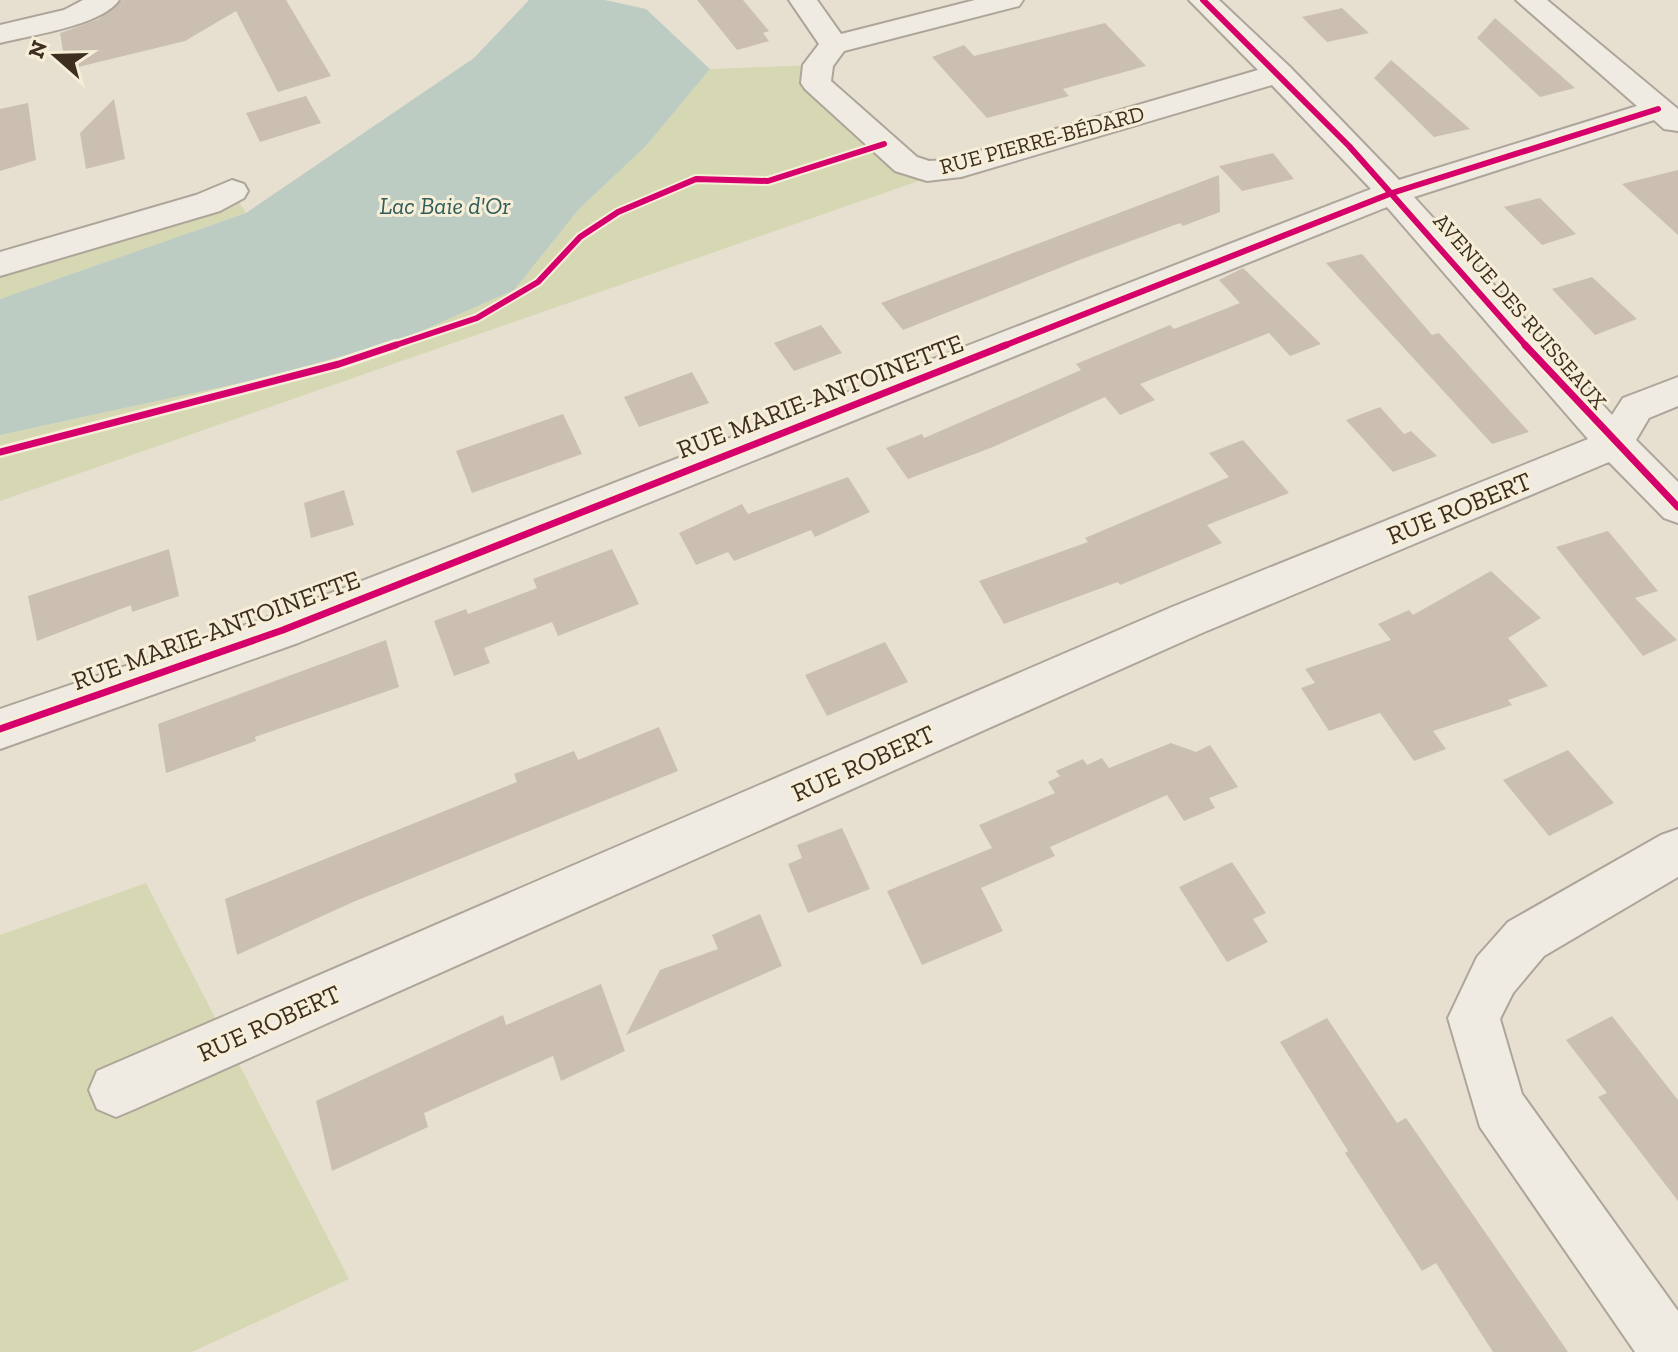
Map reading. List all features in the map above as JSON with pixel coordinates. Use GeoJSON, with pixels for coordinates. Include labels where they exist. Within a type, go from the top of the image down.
{"type":"FeatureCollection","features":[{"type":"Feature","properties":{"kind":"street"},"geometry":{"type":"LineString","coordinates":[[0,34],[74,16],[105,0]]}},
{"type":"Feature","properties":{"kind":"street"},"geometry":{"type":"LineString","coordinates":[[803,0],[834,45],[1009,0]]}},
{"type":"Feature","properties":{"kind":"street","name":"AVENUE DES RUISSEAUX"},"geometry":{"type":"LineString","coordinates":[[1203,0],[1279,73],[1392,193],[1614,444],[1678,507]]}},
{"type":"Feature","properties":{"kind":"street"},"geometry":{"type":"LineString","coordinates":[[1530,0],[1668,117]]}},
{"type":"Feature","properties":{"kind":"street","name":"RUE PIERRE-BÉDARD"},"geometry":{"type":"LineString","coordinates":[[834,45],[818,65],[816,83],[906,164],[927,171],[950,170],[1279,73]]}},
{"type":"Feature","properties":{"kind":"street","name":"RUE MARIE-ANTOINETTE"},"geometry":{"type":"LineString","coordinates":[[0,729],[283,630],[1392,193],[1668,117]]}},
{"type":"Feature","properties":{"kind":"street"},"geometry":{"type":"LineString","coordinates":[[0,264],[208,203],[232,191]]}},
{"type":"Feature","properties":{"kind":"street"},"geometry":{"type":"LineString","coordinates":[[1614,444],[1636,408],[1678,391]]}},
{"type":"Feature","properties":{"kind":"street","name":"RUE ROBERT"},"geometry":{"type":"LineString","coordinates":[[116,1090],[1187,620],[1614,444]]}},
{"type":"Feature","properties":{"kind":"street"},"geometry":{"type":"LineString","coordinates":[[1671,1352],[1499,1108],[1474,1018],[1495,975],[1526,939],[1678,851]]}},
{"type":"Feature","properties":{"kind":"green space"},"geometry":{"type":"Polygon","coordinates":[[[818,65],[816,83],[906,164],[950,170],[0,501],[0,435],[267,377],[401,340],[514,290],[579,209],[646,146],[710,69],[818,65]]]}},
{"type":"Feature","properties":{"kind":"green space"},"geometry":{"type":"Polygon","coordinates":[[[232,191],[246,213],[0,299],[0,264],[232,191]]]}},
{"type":"Feature","properties":{"kind":"green space"},"geometry":{"type":"Polygon","coordinates":[[[146,883],[349,1279],[192,1352],[0,1352],[0,935],[146,883]]]}},
{"type":"Feature","properties":{"kind":"water","name":"Lac Baie d'Or"},"geometry":{"type":"Polygon","coordinates":[[[529,0],[605,0],[646,9],[710,69],[646,146],[579,209],[514,290],[401,340],[267,377],[0,435],[0,299],[246,213],[474,58],[529,0]]]}},
{"type":"Feature","properties":{"kind":"building"},"geometry":{"type":"Polygon","coordinates":[[[122,0],[286,0],[331,76],[278,92],[236,11],[185,41],[66,70],[60,33],[99,19],[122,0]]]}},
{"type":"Feature","properties":{"kind":"building"},"geometry":{"type":"Polygon","coordinates":[[[697,0],[743,0],[769,31],[763,33],[769,41],[737,50],[697,0]]]}},
{"type":"Feature","properties":{"kind":"building"},"geometry":{"type":"Polygon","coordinates":[[[1342,8],[1369,33],[1327,42],[1302,17],[1342,8]]]}},
{"type":"Feature","properties":{"kind":"building"},"geometry":{"type":"Polygon","coordinates":[[[1495,18],[1575,88],[1540,97],[1477,38],[1495,18]]]}},
{"type":"Feature","properties":{"kind":"building"},"geometry":{"type":"Polygon","coordinates":[[[1105,23],[1146,66],[1063,89],[1069,96],[987,118],[932,57],[964,45],[974,56],[1105,23]]]}},
{"type":"Feature","properties":{"kind":"building"},"geometry":{"type":"Polygon","coordinates":[[[1391,60],[1470,129],[1434,137],[1374,78],[1391,60]]]}},
{"type":"Feature","properties":{"kind":"building"},"geometry":{"type":"Polygon","coordinates":[[[306,96],[321,123],[260,142],[246,113],[306,96]]]}},
{"type":"Feature","properties":{"kind":"building"},"geometry":{"type":"Polygon","coordinates":[[[114,99],[125,159],[86,169],[80,133],[114,99]]]}},
{"type":"Feature","properties":{"kind":"building"},"geometry":{"type":"Polygon","coordinates":[[[28,103],[36,160],[0,171],[0,109],[28,103]]]}},
{"type":"Feature","properties":{"kind":"building"},"geometry":{"type":"Polygon","coordinates":[[[1273,153],[1294,179],[1242,191],[1219,166],[1273,153]]]}},
{"type":"Feature","properties":{"kind":"building"},"geometry":{"type":"Polygon","coordinates":[[[1678,170],[1678,235],[1622,184],[1678,170]]]}},
{"type":"Feature","properties":{"kind":"building"},"geometry":{"type":"Polygon","coordinates":[[[1219,175],[1220,212],[1183,226],[1180,223],[1082,259],[903,330],[881,303],[1219,175]]]}},
{"type":"Feature","properties":{"kind":"building"},"geometry":{"type":"Polygon","coordinates":[[[1540,198],[1576,234],[1542,245],[1504,207],[1540,198]]]}},
{"type":"Feature","properties":{"kind":"building"},"geometry":{"type":"Polygon","coordinates":[[[1362,254],[1432,335],[1439,333],[1529,432],[1492,444],[1326,263],[1362,254]]]}},
{"type":"Feature","properties":{"kind":"building"},"geometry":{"type":"Polygon","coordinates":[[[1243,268],[1321,344],[1290,356],[1269,333],[1140,384],[1155,400],[1120,415],[1105,397],[993,447],[908,479],[886,448],[922,434],[924,438],[1081,370],[1076,364],[1170,325],[1174,329],[1240,303],[1219,280],[1243,268]]]}},
{"type":"Feature","properties":{"kind":"building"},"geometry":{"type":"Polygon","coordinates":[[[1592,277],[1637,319],[1595,335],[1552,289],[1592,277]]]}},
{"type":"Feature","properties":{"kind":"building"},"geometry":{"type":"Polygon","coordinates":[[[821,325],[842,353],[794,371],[774,343],[821,325]]]}},
{"type":"Feature","properties":{"kind":"building"},"geometry":{"type":"Polygon","coordinates":[[[692,372],[709,403],[639,427],[624,397],[692,372]]]}},
{"type":"Feature","properties":{"kind":"building"},"geometry":{"type":"Polygon","coordinates":[[[1380,407],[1404,434],[1411,431],[1437,456],[1393,472],[1346,420],[1380,407]]]}},
{"type":"Feature","properties":{"kind":"building"},"geometry":{"type":"Polygon","coordinates":[[[563,414],[582,454],[472,493],[456,451],[563,414]]]}},
{"type":"Feature","properties":{"kind":"building"},"geometry":{"type":"Polygon","coordinates":[[[1243,440],[1289,493],[1207,525],[1222,543],[1120,585],[1118,582],[1004,624],[979,581],[1088,542],[1085,538],[1229,477],[1209,453],[1243,440]]]}},
{"type":"Feature","properties":{"kind":"building"},"geometry":{"type":"Polygon","coordinates":[[[848,477],[870,512],[815,537],[811,530],[734,561],[728,552],[696,565],[679,533],[742,504],[748,514],[848,477]]]}},
{"type":"Feature","properties":{"kind":"building"},"geometry":{"type":"Polygon","coordinates":[[[344,490],[354,525],[311,538],[304,503],[344,490]]]}},
{"type":"Feature","properties":{"kind":"building"},"geometry":{"type":"Polygon","coordinates":[[[1608,531],[1658,591],[1635,598],[1677,640],[1643,656],[1556,547],[1608,531]]]}},
{"type":"Feature","properties":{"kind":"building"},"geometry":{"type":"Polygon","coordinates":[[[169,549],[179,596],[132,612],[131,605],[37,641],[28,596],[169,549]]]}},
{"type":"Feature","properties":{"kind":"building"},"geometry":{"type":"Polygon","coordinates":[[[612,549],[639,604],[558,636],[552,622],[484,648],[490,663],[454,676],[434,621],[466,609],[468,614],[537,588],[533,579],[612,549]]]}},
{"type":"Feature","properties":{"kind":"building"},"geometry":{"type":"Polygon","coordinates":[[[1491,571],[1541,618],[1508,638],[1548,686],[1508,700],[1512,705],[1433,731],[1446,749],[1414,761],[1380,713],[1329,731],[1301,688],[1315,683],[1305,669],[1391,640],[1378,624],[1409,610],[1413,615],[1491,571]]]}},
{"type":"Feature","properties":{"kind":"building"},"geometry":{"type":"Polygon","coordinates":[[[386,640],[399,687],[255,737],[256,741],[166,773],[158,724],[386,640]]]}},
{"type":"Feature","properties":{"kind":"building"},"geometry":{"type":"Polygon","coordinates":[[[885,642],[908,682],[827,716],[805,675],[885,642]]]}},
{"type":"Feature","properties":{"kind":"building"},"geometry":{"type":"Polygon","coordinates":[[[659,727],[678,771],[353,902],[237,955],[225,899],[517,782],[514,774],[574,751],[578,760],[659,727]]]}},
{"type":"Feature","properties":{"kind":"building"},"geometry":{"type":"Polygon","coordinates":[[[1171,743],[1196,752],[1210,745],[1238,787],[1209,798],[1215,808],[1184,821],[1167,795],[1050,847],[1055,856],[981,888],[1003,931],[922,965],[887,891],[992,848],[979,825],[1055,793],[1048,782],[1060,776],[1056,771],[1083,759],[1087,765],[1102,758],[1109,768],[1171,743]]]}},
{"type":"Feature","properties":{"kind":"building"},"geometry":{"type":"Polygon","coordinates":[[[1568,750],[1614,803],[1549,836],[1503,780],[1568,750]]]}},
{"type":"Feature","properties":{"kind":"building"},"geometry":{"type":"Polygon","coordinates":[[[842,828],[870,889],[808,913],[788,864],[802,858],[797,845],[842,828]]]}},
{"type":"Feature","properties":{"kind":"building"},"geometry":{"type":"Polygon","coordinates":[[[1232,862],[1266,913],[1253,919],[1268,942],[1227,962],[1179,887],[1232,862]]]}},
{"type":"Feature","properties":{"kind":"building"},"geometry":{"type":"Polygon","coordinates":[[[760,914],[782,966],[626,1035],[660,970],[718,949],[712,935],[760,914]]]}},
{"type":"Feature","properties":{"kind":"building"},"geometry":{"type":"Polygon","coordinates":[[[601,984],[625,1051],[561,1081],[553,1056],[424,1113],[428,1127],[332,1171],[316,1101],[503,1015],[506,1025],[601,984]]]}},
{"type":"Feature","properties":{"kind":"building"},"geometry":{"type":"Polygon","coordinates":[[[1612,1016],[1678,1100],[1678,1201],[1598,1097],[1607,1093],[1566,1040],[1612,1016]]]}},
{"type":"Feature","properties":{"kind":"building"},"geometry":{"type":"Polygon","coordinates":[[[1327,1018],[1397,1123],[1406,1118],[1568,1352],[1493,1352],[1436,1263],[1422,1271],[1345,1153],[1348,1151],[1280,1042],[1327,1018]]]}},
{"type":"Feature","properties":{"kind":"cycle path"},"geometry":{"type":"LineString","coordinates":[[1203,0],[1349,146],[1569,393],[1678,507]]}},
{"type":"Feature","properties":{"kind":"cycle path"},"geometry":{"type":"LineString","coordinates":[[0,729],[283,630],[1392,193],[1658,109]]}},
{"type":"Feature","properties":{"kind":"cycle path"},"geometry":{"type":"LineString","coordinates":[[0,452],[339,364],[477,318],[538,282],[580,237],[618,212],[696,179],[768,181],[884,144]]}}]}
